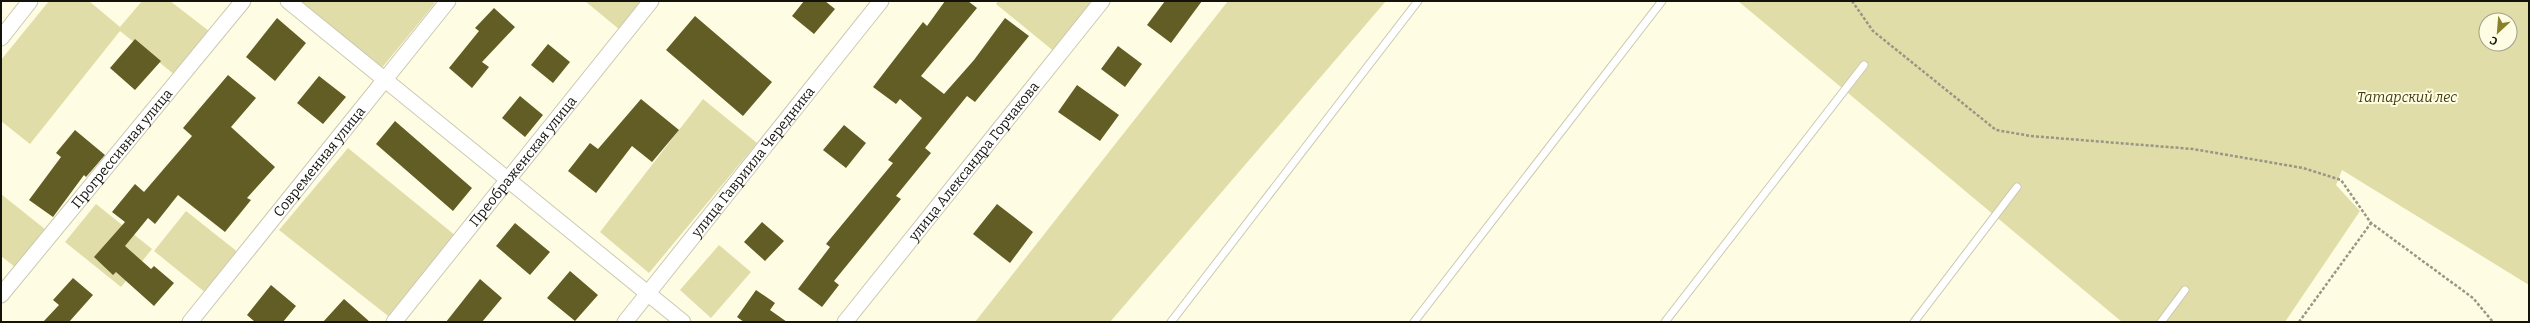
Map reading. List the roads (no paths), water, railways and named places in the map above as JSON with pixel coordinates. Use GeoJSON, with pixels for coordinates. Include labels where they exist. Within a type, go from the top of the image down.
{"type":"FeatureCollection","features":[{"type":"Feature","properties":{"kind":"street"},"geometry":{"type":"LineString","coordinates":[[1,38],[30,1]]}},
{"type":"Feature","properties":{"kind":"street","name":"Прогрессивная улица"},"geometry":{"type":"LineString","coordinates":[[1,295],[243,1]]}},
{"type":"Feature","properties":{"kind":"street"},"geometry":{"type":"LineString","coordinates":[[288,1],[683,322]]}},
{"type":"Feature","properties":{"kind":"street","name":"Современная улица"},"geometry":{"type":"LineString","coordinates":[[190,322],[448,1]]}},
{"type":"Feature","properties":{"kind":"street","name":"Преображенская улица"},"geometry":{"type":"LineString","coordinates":[[394,322],[651,1]]}},
{"type":"Feature","properties":{"kind":"street","name":"улица Гавриила Чередника"},"geometry":{"type":"LineString","coordinates":[[625,322],[881,1]]}},
{"type":"Feature","properties":{"kind":"street","name":"улица Александра Горчакова"},"geometry":{"type":"LineString","coordinates":[[846,322],[1102,1]]}},
{"type":"Feature","properties":{"kind":"lane"},"geometry":{"type":"LineString","coordinates":[[1172,322],[1418,1]]}},
{"type":"Feature","properties":{"kind":"lane"},"geometry":{"type":"LineString","coordinates":[[1414,322],[1662,1]]}},
{"type":"Feature","properties":{"kind":"lane"},"geometry":{"type":"LineString","coordinates":[[1665,322],[1864,65]]}},
{"type":"Feature","properties":{"kind":"lane"},"geometry":{"type":"LineString","coordinates":[[1914,322],[2016,187]]}},
{"type":"Feature","properties":{"kind":"lane"},"geometry":{"type":"LineString","coordinates":[[2161,322],[2185,290]]}},
{"type":"Feature","properties":{"kind":"park label","name":"Татарский лес"},"geometry":{"type":"Point","coordinates":[2407,97]}}]}
